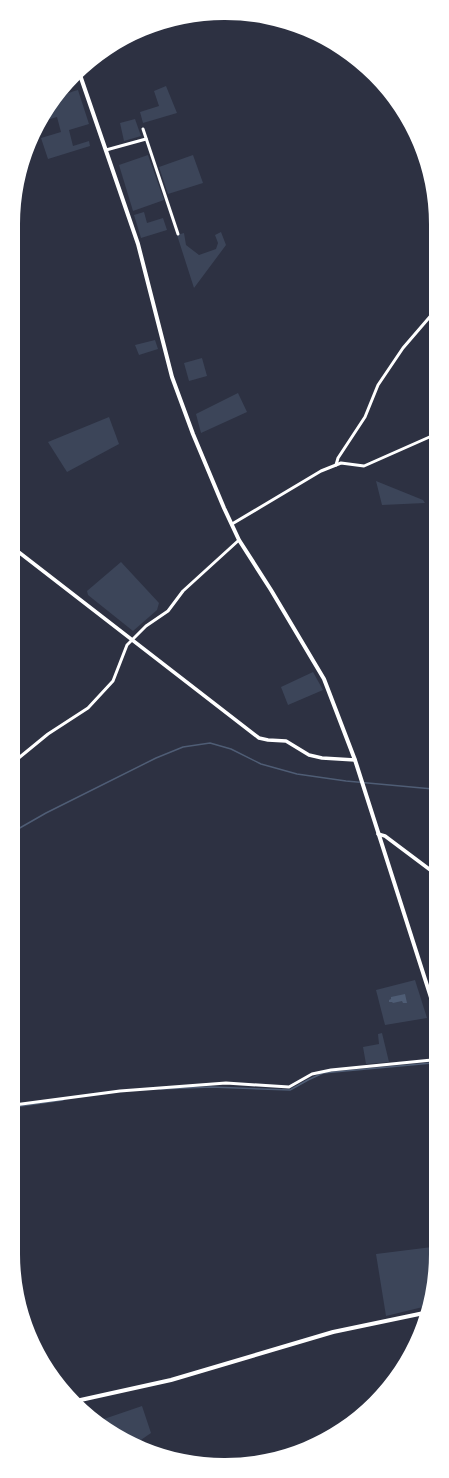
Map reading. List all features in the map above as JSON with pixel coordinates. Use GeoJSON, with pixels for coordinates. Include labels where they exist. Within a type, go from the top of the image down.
{"type":"FeatureCollection","features":[{"type":"Feature","properties":{"kind":"main road"},"geometry":{"type":"LineString","coordinates":[[81,79],[138,244],[172,377],[193,434],[239,540],[271,590],[324,679],[355,760],[429,995]]}},
{"type":"Feature","properties":{"kind":"main road"},"geometry":{"type":"LineString","coordinates":[[82,1400],[178,1378],[333,1332],[420,1314]]}},
{"type":"Feature","properties":{"kind":"street"},"geometry":{"type":"LineString","coordinates":[[143,130],[178,234]]}},
{"type":"Feature","properties":{"kind":"street"},"geometry":{"type":"LineString","coordinates":[[106,150],[146,139]]}},
{"type":"Feature","properties":{"kind":"street"},"geometry":{"type":"LineString","coordinates":[[336,464],[338,458],[365,418],[378,385],[403,348],[429,318]]}},
{"type":"Feature","properties":{"kind":"street"},"geometry":{"type":"LineString","coordinates":[[232,524],[321,471],[336,464],[348,463],[364,466],[429,437]]}},
{"type":"Feature","properties":{"kind":"street"},"geometry":{"type":"LineString","coordinates":[[20,757],[48,734],[82,713],[98,698],[113,681],[127,645],[146,626],[168,611],[183,591],[239,540]]}},
{"type":"Feature","properties":{"kind":"street"},"geometry":{"type":"LineString","coordinates":[[20,553],[259,738],[286,741],[309,755],[322,758],[355,760]]}},
{"type":"Feature","properties":{"kind":"street"},"geometry":{"type":"LineString","coordinates":[[378,834],[385,836],[429,869]]}},
{"type":"Feature","properties":{"kind":"street"},"geometry":{"type":"LineString","coordinates":[[20,1103],[120,1091],[226,1083],[289,1087],[312,1074],[331,1070],[429,1060]]}},
{"type":"Feature","properties":{"kind":"shaded area"},"geometry":{"type":"Polygon","coordinates":[[[166,86],[177,113],[143,123],[140,112],[159,106],[154,91],[166,86]]]}},
{"type":"Feature","properties":{"kind":"shaded area"},"geometry":{"type":"Polygon","coordinates":[[[78,90],[89,124],[69,130],[73,146],[89,141],[90,146],[48,159],[41,138],[61,132],[57,117],[49,119],[68,93],[78,90]]]}},
{"type":"Feature","properties":{"kind":"shaded area"},"geometry":{"type":"Polygon","coordinates":[[[135,119],[141,136],[124,141],[120,123],[135,119]]]}},
{"type":"Feature","properties":{"kind":"shaded area"},"geometry":{"type":"Polygon","coordinates":[[[148,155],[164,200],[133,211],[119,165],[148,155]]]}},
{"type":"Feature","properties":{"kind":"shaded area"},"geometry":{"type":"Polygon","coordinates":[[[193,155],[203,183],[168,194],[159,167],[193,155]]]}},
{"type":"Feature","properties":{"kind":"shaded area"},"geometry":{"type":"Polygon","coordinates":[[[144,212],[147,223],[163,218],[167,230],[141,238],[134,215],[144,212]]]}},
{"type":"Feature","properties":{"kind":"shaded area"},"geometry":{"type":"Polygon","coordinates":[[[221,232],[226,245],[194,288],[177,235],[184,233],[186,245],[199,255],[216,249],[218,243],[215,235],[221,232]]]}},
{"type":"Feature","properties":{"kind":"shaded area"},"geometry":{"type":"Polygon","coordinates":[[[155,340],[158,349],[139,355],[135,345],[155,340]]]}},
{"type":"Feature","properties":{"kind":"shaded area"},"geometry":{"type":"Polygon","coordinates":[[[202,358],[207,376],[189,381],[184,363],[202,358]]]}},
{"type":"Feature","properties":{"kind":"shaded area"},"geometry":{"type":"Polygon","coordinates":[[[238,393],[247,412],[201,433],[196,414],[238,393]]]}},
{"type":"Feature","properties":{"kind":"shaded area"},"geometry":{"type":"Polygon","coordinates":[[[109,417],[119,444],[67,472],[48,442],[109,417]]]}},
{"type":"Feature","properties":{"kind":"shaded area"},"geometry":{"type":"Polygon","coordinates":[[[376,481],[423,500],[425,503],[382,505],[376,481]]]}},
{"type":"Feature","properties":{"kind":"shaded area"},"geometry":{"type":"Polygon","coordinates":[[[121,562],[159,603],[157,610],[133,631],[88,595],[87,591],[121,562]]]}},
{"type":"Feature","properties":{"kind":"shaded area"},"geometry":{"type":"Polygon","coordinates":[[[313,672],[323,690],[288,705],[281,687],[313,672]]]}},
{"type":"Feature","properties":{"kind":"shaded area"},"geometry":{"type":"Polygon","coordinates":[[[415,980],[427,1018],[385,1025],[376,990],[415,980]]]}},
{"type":"Feature","properties":{"kind":"shaded area"},"geometry":{"type":"Polygon","coordinates":[[[405,994],[407,1003],[403,1003],[402,1001],[393,1003],[389,1002],[391,997],[405,994]]]}},
{"type":"Feature","properties":{"kind":"shaded area"},"geometry":{"type":"Polygon","coordinates":[[[382,1033],[389,1062],[366,1064],[363,1047],[379,1044],[378,1034],[382,1033]]]}},
{"type":"Feature","properties":{"kind":"shaded area"},"geometry":{"type":"Polygon","coordinates":[[[429,1247],[429,1267],[422,1307],[386,1316],[376,1254],[429,1247]]]}},
{"type":"Feature","properties":{"kind":"shaded area"},"geometry":{"type":"Polygon","coordinates":[[[142,1406],[151,1433],[141,1440],[122,1431],[104,1419],[142,1406]]]}},
{"type":"Feature","properties":{"kind":"waterway"},"geometry":{"type":"LineString","coordinates":[[20,828],[46,813],[156,758],[183,747],[210,743],[231,749],[261,764],[297,774],[346,781],[429,789]]}},
{"type":"Feature","properties":{"kind":"waterway"},"geometry":{"type":"LineString","coordinates":[[160,1089],[211,1087],[290,1090],[323,1073],[429,1063]]}},
{"type":"Feature","properties":{"kind":"waterway"},"geometry":{"type":"LineString","coordinates":[[20,1106],[63,1100]]}}]}
